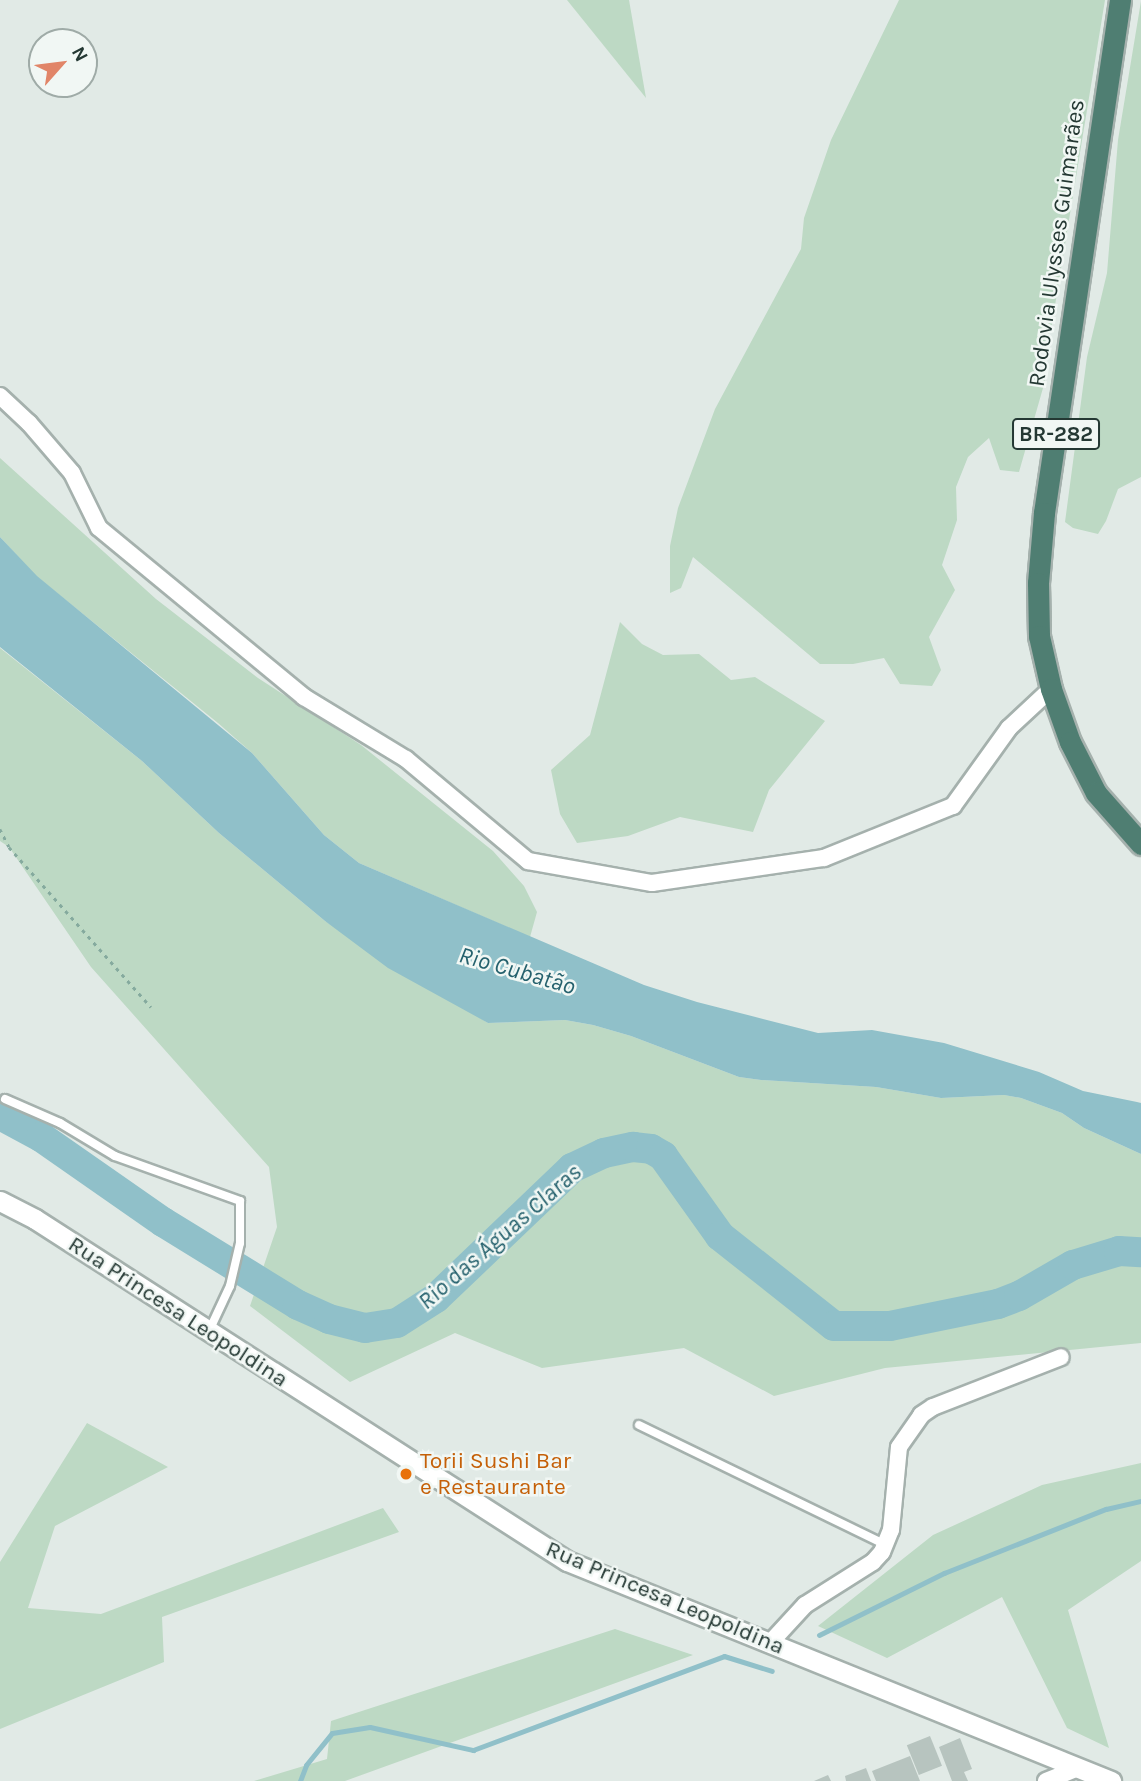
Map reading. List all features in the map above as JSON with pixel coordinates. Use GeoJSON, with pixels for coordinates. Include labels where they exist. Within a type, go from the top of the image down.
{"type":"FeatureCollection","features":[{"type":"Feature","properties":{"kind":"highway","name":"Rodovia Ulysses Guimarães"},"geometry":{"type":"LineString","coordinates":[[1120,0],[1044,513],[1038,583],[1039,636],[1051,689],[1069,742],[1096,793],[1141,844]]}},
{"type":"Feature","properties":{"kind":"street"},"geometry":{"type":"LineString","coordinates":[[0,396],[29,423],[72,473],[99,528],[304,697],[407,758],[528,861],[652,883],[824,858],[953,806],[1009,728],[1051,689]]}},
{"type":"Feature","properties":{"kind":"street","name":"Rua Princesa Leopoldina"},"geometry":{"type":"LineString","coordinates":[[0,1201],[34,1219],[567,1560],[1111,1781]]}},
{"type":"Feature","properties":{"kind":"street"},"geometry":{"type":"LineString","coordinates":[[770,1643],[805,1605],[873,1562],[886,1545],[894,1517],[899,1447],[921,1415],[933,1407],[1061,1357]]}},
{"type":"Feature","properties":{"kind":"street"},"geometry":{"type":"LineString","coordinates":[[1046,1781],[1079,1768]]}},
{"type":"Feature","properties":{"kind":"lane"},"geometry":{"type":"LineString","coordinates":[[5,1099],[60,1123],[115,1156],[240,1201],[240,1243],[230,1286],[208,1332]]}},
{"type":"Feature","properties":{"kind":"lane"},"geometry":{"type":"LineString","coordinates":[[639,1425],[886,1545]]}},
{"type":"Feature","properties":{"kind":"path"},"geometry":{"type":"LineString","coordinates":[[0,830],[9,847],[151,1007]]}},
{"type":"Feature","properties":{"kind":"green space"},"geometry":{"type":"Polygon","coordinates":[[[567,0],[629,0],[646,98],[567,0]]]}},
{"type":"Feature","properties":{"kind":"green space"},"geometry":{"type":"Polygon","coordinates":[[[899,0],[1105,0],[1051,330],[1036,359],[1045,381],[1019,472],[1000,470],[989,438],[968,457],[956,487],[957,520],[942,565],[955,590],[929,637],[941,670],[932,686],[900,684],[884,658],[853,664],[820,664],[693,557],[681,588],[670,593],[670,546],[678,508],[715,409],[801,249],[804,218],[831,140],[899,0]]]}},
{"type":"Feature","properties":{"kind":"green space"},"geometry":{"type":"Polygon","coordinates":[[[1141,1],[1141,477],[1118,489],[1098,534],[1073,528],[1065,522],[1087,357],[1107,273],[1118,140],[1141,1]]]}},
{"type":"Feature","properties":{"kind":"green space"},"geometry":{"type":"Polygon","coordinates":[[[0,458],[156,599],[258,678],[361,745],[493,851],[524,886],[537,912],[530,937],[359,863],[324,835],[252,753],[36,576],[0,537],[0,458]]]}},
{"type":"Feature","properties":{"kind":"green space"},"geometry":{"type":"Polygon","coordinates":[[[620,622],[642,644],[663,655],[699,654],[731,680],[755,677],[825,721],[769,790],[753,832],[680,817],[628,836],[577,843],[560,814],[551,770],[590,735],[620,622]]]}},
{"type":"Feature","properties":{"kind":"green space"},"geometry":{"type":"Polygon","coordinates":[[[0,648],[142,761],[219,833],[325,921],[488,1023],[565,1020],[593,1025],[631,1036],[739,1077],[876,1087],[941,1098],[1004,1095],[1021,1098],[1062,1113],[1084,1128],[1141,1154],[1141,1343],[885,1368],[774,1396],[684,1348],[542,1368],[455,1333],[350,1382],[250,1306],[277,1227],[269,1167],[91,967],[9,847],[0,841],[0,648]]]}},
{"type":"Feature","properties":{"kind":"green space"},"geometry":{"type":"Polygon","coordinates":[[[87,1423],[168,1467],[55,1526],[28,1608],[101,1614],[383,1508],[399,1532],[162,1617],[164,1662],[0,1729],[0,1562],[87,1423]]]}},
{"type":"Feature","properties":{"kind":"green space"},"geometry":{"type":"Polygon","coordinates":[[[1141,1463],[1141,1561],[1068,1610],[1109,1748],[1067,1728],[1002,1597],[887,1658],[818,1626],[933,1535],[1042,1485],[1141,1463]]]}},
{"type":"Feature","properties":{"kind":"green space"},"geometry":{"type":"Polygon","coordinates":[[[615,1629],[693,1655],[345,1781],[254,1781],[327,1759],[331,1721],[615,1629]]]}},
{"type":"Feature","properties":{"kind":"water","name":"Rio Cubatão"},"geometry":{"type":"Polygon","coordinates":[[[0,537],[37,576],[252,753],[324,835],[359,863],[644,985],[697,1002],[818,1033],[872,1030],[944,1043],[1039,1072],[1083,1091],[1141,1103],[1141,1154],[1084,1128],[1062,1113],[1021,1098],[1004,1095],[941,1098],[876,1087],[739,1077],[631,1036],[593,1025],[565,1020],[488,1023],[388,968],[325,921],[219,833],[142,761],[0,647],[0,537]]]}},
{"type":"Feature","properties":{"kind":"building"},"geometry":{"type":"Polygon","coordinates":[[[930,1736],[942,1766],[919,1775],[907,1745],[930,1736]]]}},
{"type":"Feature","properties":{"kind":"building"},"geometry":{"type":"Polygon","coordinates":[[[960,1738],[972,1769],[964,1772],[968,1781],[952,1781],[939,1747],[960,1738]]]}},
{"type":"Feature","properties":{"kind":"building"},"geometry":{"type":"Polygon","coordinates":[[[910,1756],[920,1781],[876,1781],[872,1771],[910,1756]]]}},
{"type":"Feature","properties":{"kind":"building"},"geometry":{"type":"Polygon","coordinates":[[[866,1768],[871,1781],[846,1781],[845,1776],[866,1768]]]}},
{"type":"Feature","properties":{"kind":"building"},"geometry":{"type":"Polygon","coordinates":[[[828,1775],[831,1781],[814,1781],[828,1775]]]}},
{"type":"Feature","properties":{"kind":"waterway","name":"Rio das Águas Claras"},"geometry":{"type":"LineString","coordinates":[[0,1115],[41,1137],[163,1222],[298,1305],[329,1319],[365,1328],[397,1323],[436,1298],[572,1168],[604,1153],[633,1147],[651,1149],[663,1156],[720,1236],[834,1326],[890,1326],[998,1304],[1019,1296],[1073,1265],[1119,1251],[1141,1252]]}},
{"type":"Feature","properties":{"kind":"waterway"},"geometry":{"type":"LineString","coordinates":[[819,1635],[944,1573],[1106,1509],[1141,1501]]}},
{"type":"Feature","properties":{"kind":"waterway"},"geometry":{"type":"LineString","coordinates":[[300,1781],[306,1765],[332,1733],[370,1727],[473,1750],[724,1656],[772,1671]]}},
{"type":"Feature","properties":{"kind":"place","name":"Torii Sushi Bar e Restaurante"},"geometry":{"type":"Point","coordinates":[406,1474]}}]}
